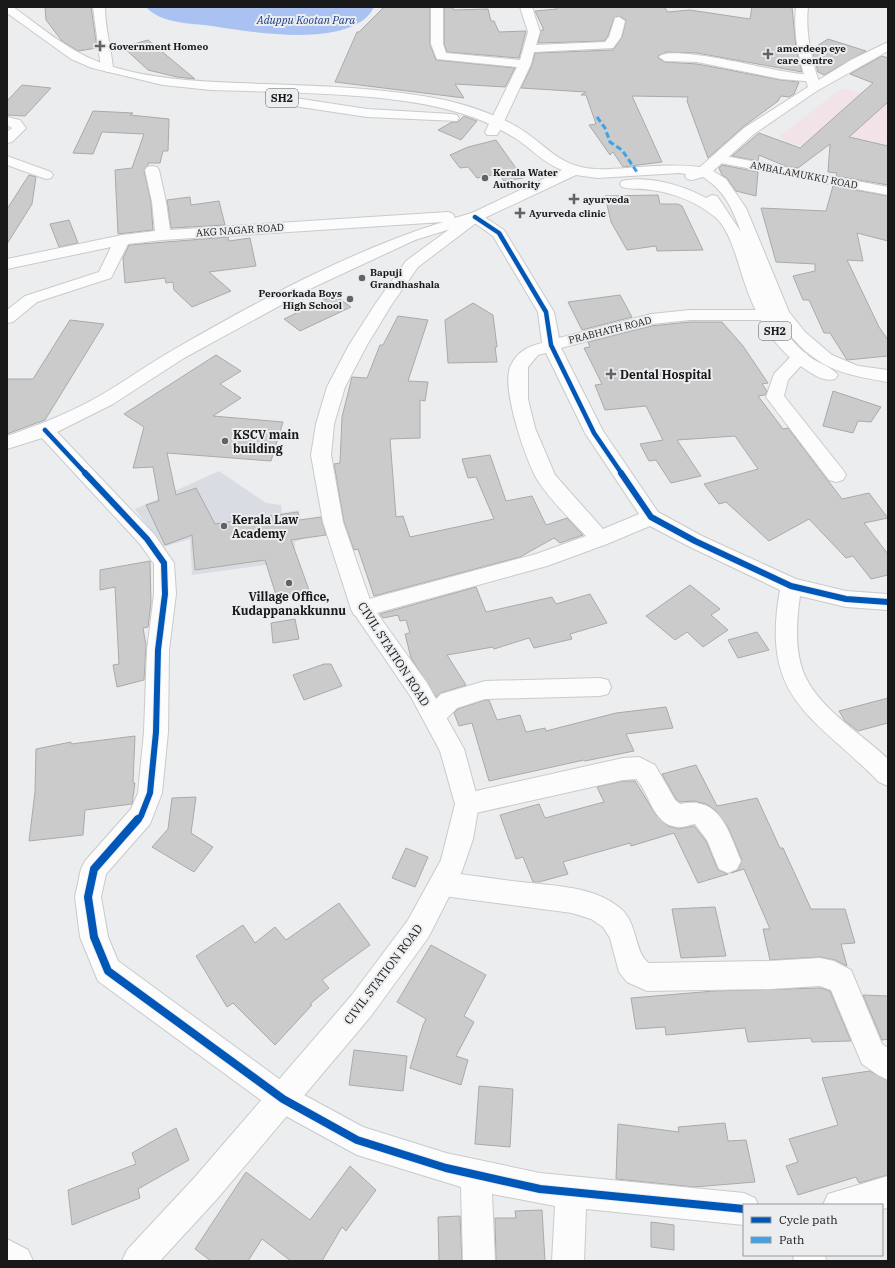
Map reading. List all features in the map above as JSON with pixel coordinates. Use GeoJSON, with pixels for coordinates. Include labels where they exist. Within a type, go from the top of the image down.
{"type":"FeatureCollection","features":[{"type":"Feature","properties":{"kind":"street"},"geometry":{"type":"LineString","coordinates":[[99,7],[99,26],[106,48],[108,68]]}},
{"type":"Feature","properties":{"kind":"street"},"geometry":{"type":"LineString","coordinates":[[437,7],[437,44],[441,56],[525,64]]}},
{"type":"Feature","properties":{"kind":"street"},"geometry":{"type":"LineString","coordinates":[[495,128],[525,64],[534,32],[526,7]]}},
{"type":"Feature","properties":{"kind":"street"},"geometry":{"type":"LineString","coordinates":[[802,7],[800,18],[807,66],[813,83]]}},
{"type":"Feature","properties":{"kind":"street"},"geometry":{"type":"LineString","coordinates":[[7,8],[75,56],[108,68],[163,81],[210,86],[285,93],[391,96],[429,102],[474,113],[495,128],[507,143]]}},
{"type":"Feature","properties":{"kind":"street"},"geometry":{"type":"LineString","coordinates":[[529,49],[609,45],[615,37],[619,21]]}},
{"type":"Feature","properties":{"kind":"street","name":"SH2"},"geometry":{"type":"LineString","coordinates":[[7,22],[58,58],[115,83],[142,89],[285,93]]}},
{"type":"Feature","properties":{"kind":"street"},"geometry":{"type":"LineString","coordinates":[[36,42],[50,38]]}},
{"type":"Feature","properties":{"kind":"street"},"geometry":{"type":"LineString","coordinates":[[636,184],[683,180],[705,172],[739,139],[813,83],[885,50]]}},
{"type":"Feature","properties":{"kind":"street"},"geometry":{"type":"LineString","coordinates":[[665,57],[697,58],[813,83]]}},
{"type":"Feature","properties":{"kind":"street"},"geometry":{"type":"LineString","coordinates":[[95,74],[108,68]]}},
{"type":"Feature","properties":{"kind":"street"},"geometry":{"type":"LineString","coordinates":[[285,93],[292,102],[367,113],[457,118],[495,128],[520,135],[555,163],[574,170],[597,174],[679,169],[705,172],[721,182],[739,208],[761,286],[799,336],[826,359],[854,371],[888,376]]}},
{"type":"Feature","properties":{"kind":"street"},"geometry":{"type":"LineString","coordinates":[[7,121],[17,124],[19,128],[7,139]]}},
{"type":"Feature","properties":{"kind":"street","name":"AMBALAMUKKU ROAD"},"geometry":{"type":"LineString","coordinates":[[720,159],[888,191]]}},
{"type":"Feature","properties":{"kind":"street"},"geometry":{"type":"LineString","coordinates":[[7,160],[46,175]]}},
{"type":"Feature","properties":{"kind":"street"},"geometry":{"type":"LineString","coordinates":[[152,170],[159,202],[163,235]]}},
{"type":"Feature","properties":{"kind":"street","name":"CIVIL STATION ROAD"},"geometry":{"type":"LineString","coordinates":[[138,1261],[206,1188],[366,1000],[418,929],[453,863],[460,839],[467,804],[452,749],[419,690],[362,609],[333,522],[321,455],[325,424],[336,387],[358,345],[384,303],[412,264],[475,217],[549,176],[574,170]]}},
{"type":"Feature","properties":{"kind":"street"},"geometry":{"type":"LineString","coordinates":[[705,172],[704,185],[718,212]]}},
{"type":"Feature","properties":{"kind":"street","name":"SH2"},"geometry":{"type":"LineString","coordinates":[[549,176],[577,185],[636,184],[662,187],[691,195],[706,202],[718,212],[740,245],[761,286],[766,315],[777,334],[800,357],[822,372],[854,386],[888,389]]}},
{"type":"Feature","properties":{"kind":"street","name":"AKG NAGAR ROAD"},"geometry":{"type":"LineString","coordinates":[[7,264],[122,240],[163,235],[457,216],[475,217]]}},
{"type":"Feature","properties":{"kind":"street"},"geometry":{"type":"LineString","coordinates":[[7,442],[45,430],[108,400],[178,354],[308,284],[410,237],[475,217],[499,233],[546,312],[551,345],[594,433],[651,517],[696,541],[792,586],[846,599],[888,602]]}},
{"type":"Feature","properties":{"kind":"street"},"geometry":{"type":"LineString","coordinates":[[7,318],[31,299],[105,275],[122,240]]}},
{"type":"Feature","properties":{"kind":"street","name":"PRABHATH ROAD"},"geometry":{"type":"LineString","coordinates":[[600,539],[546,478],[526,428],[519,399],[519,366],[532,351],[651,319],[690,315],[766,315]]}},
{"type":"Feature","properties":{"kind":"street"},"geometry":{"type":"LineString","coordinates":[[800,357],[780,378],[774,397],[836,475]]}},
{"type":"Feature","properties":{"kind":"street"},"geometry":{"type":"LineString","coordinates":[[45,430],[148,539],[164,563],[165,594],[158,650],[156,732],[150,793],[141,816],[94,869],[88,897],[94,937],[108,972],[283,1099],[357,1140],[446,1168],[540,1189],[743,1209]]}},
{"type":"Feature","properties":{"kind":"street"},"geometry":{"type":"LineString","coordinates":[[362,609],[540,561],[600,539],[651,517]]}},
{"type":"Feature","properties":{"kind":"street"},"geometry":{"type":"LineString","coordinates":[[792,586],[787,609],[786,641],[796,682],[809,701],[888,775]]}},
{"type":"Feature","properties":{"kind":"street"},"geometry":{"type":"LineString","coordinates":[[434,716],[448,701],[484,690],[600,687]]}},
{"type":"Feature","properties":{"kind":"street"},"geometry":{"type":"LineString","coordinates":[[467,804],[623,769],[639,768],[646,772],[666,808],[677,816],[697,812],[706,816],[713,826],[728,861]]}},
{"type":"Feature","properties":{"kind":"street"},"geometry":{"type":"LineString","coordinates":[[443,884],[572,901],[598,908],[612,918],[622,933],[629,962],[637,972],[647,977],[770,975],[820,972],[834,974],[841,980],[872,1054],[888,1065]]}},
{"type":"Feature","properties":{"kind":"street"},"geometry":{"type":"LineString","coordinates":[[476,1175],[479,1261]]}},
{"type":"Feature","properties":{"kind":"street"},"geometry":{"type":"LineString","coordinates":[[568,1261],[571,1192]]}},
{"type":"Feature","properties":{"kind":"street"},"geometry":{"type":"LineString","coordinates":[[843,1204],[888,1192]]}},
{"type":"Feature","properties":{"kind":"street"},"geometry":{"type":"LineString","coordinates":[[7,1255],[18,1261]]}},
{"type":"Feature","properties":{"kind":"shaded area"},"geometry":{"type":"Polygon","coordinates":[[[846,89],[888,101],[888,177],[842,148],[790,144],[779,137],[838,91],[846,89]]]}},
{"type":"Feature","properties":{"kind":"shaded area","name":"Kerala Law Academy"},"geometry":{"type":"Polygon","coordinates":[[[219,471],[266,503],[281,505],[282,513],[299,510],[304,538],[295,542],[295,561],[192,575],[190,539],[163,547],[135,509],[219,471]]]}},
{"type":"Feature","properties":{"kind":"water","name":"Aduppu Kootan Para"},"geometry":{"type":"Polygon","coordinates":[[[146,7],[374,7],[363,20],[345,29],[300,35],[251,32],[177,22],[160,17],[152,13],[146,7]]]}},
{"type":"Feature","properties":{"kind":"building"},"geometry":{"type":"Polygon","coordinates":[[[45,7],[91,7],[97,48],[78,51],[62,41],[46,20],[45,7]]]}},
{"type":"Feature","properties":{"kind":"building"},"geometry":{"type":"Polygon","coordinates":[[[384,7],[430,7],[430,44],[436,60],[515,68],[505,87],[455,84],[464,98],[335,82],[357,32],[359,32],[384,7]]]}},
{"type":"Feature","properties":{"kind":"building"},"geometry":{"type":"Polygon","coordinates":[[[444,7],[452,7],[454,10],[488,9],[491,21],[494,21],[499,32],[526,31],[519,58],[447,52],[444,44],[444,7]]]}},
{"type":"Feature","properties":{"kind":"building"},"geometry":{"type":"Polygon","coordinates":[[[556,7],[664,7],[668,12],[690,10],[750,19],[752,7],[792,7],[796,48],[802,72],[697,53],[666,52],[658,56],[658,58],[665,62],[697,64],[799,82],[794,94],[789,97],[781,96],[778,101],[743,127],[708,158],[687,101],[688,97],[632,96],[662,162],[623,167],[613,152],[610,155],[589,125],[596,124],[586,95],[581,95],[586,92],[521,88],[532,65],[535,53],[613,50],[622,37],[626,20],[619,16],[614,18],[608,36],[604,41],[538,43],[541,30],[544,30],[535,11],[557,9],[556,7]]]}},
{"type":"Feature","properties":{"kind":"building"},"geometry":{"type":"Polygon","coordinates":[[[828,39],[866,51],[824,75],[818,72],[812,49],[828,39]]]}},
{"type":"Feature","properties":{"kind":"building"},"geometry":{"type":"Polygon","coordinates":[[[148,40],[195,79],[177,77],[148,70],[123,47],[148,40]]]}},
{"type":"Feature","properties":{"kind":"building"},"geometry":{"type":"Polygon","coordinates":[[[882,56],[888,58],[888,102],[849,137],[888,146],[888,185],[836,176],[837,173],[828,172],[830,144],[798,168],[785,166],[759,155],[758,161],[732,156],[759,133],[800,148],[873,83],[850,74],[882,56]]]}},
{"type":"Feature","properties":{"kind":"building"},"geometry":{"type":"Polygon","coordinates":[[[22,85],[51,88],[25,116],[7,115],[7,101],[22,85]]]}},
{"type":"Feature","properties":{"kind":"building"},"geometry":{"type":"Polygon","coordinates":[[[93,111],[133,113],[130,115],[169,119],[168,151],[163,151],[160,163],[148,163],[144,170],[151,202],[153,230],[118,234],[115,170],[132,168],[144,134],[102,132],[93,154],[73,153],[93,111]]]}},
{"type":"Feature","properties":{"kind":"building"},"geometry":{"type":"Polygon","coordinates":[[[464,116],[477,121],[461,140],[438,130],[452,122],[458,122],[464,116]]]}},
{"type":"Feature","properties":{"kind":"building"},"geometry":{"type":"Polygon","coordinates":[[[496,140],[523,178],[504,181],[499,174],[477,178],[468,167],[460,168],[450,155],[468,147],[496,140]]]}},
{"type":"Feature","properties":{"kind":"building"},"geometry":{"type":"Polygon","coordinates":[[[722,165],[758,172],[756,196],[736,191],[727,178],[722,175],[719,168],[722,165]]]}},
{"type":"Feature","properties":{"kind":"building"},"geometry":{"type":"Polygon","coordinates":[[[29,175],[36,177],[32,204],[7,244],[7,209],[29,175]]]}},
{"type":"Feature","properties":{"kind":"building"},"geometry":{"type":"Polygon","coordinates":[[[833,186],[888,196],[888,241],[857,233],[863,261],[847,260],[879,327],[888,340],[888,356],[847,360],[830,333],[824,333],[809,300],[803,300],[793,276],[815,271],[815,264],[776,262],[761,208],[826,211],[833,186]]]}},
{"type":"Feature","properties":{"kind":"building"},"geometry":{"type":"Polygon","coordinates":[[[658,195],[660,204],[678,204],[682,206],[703,250],[657,251],[656,246],[627,250],[611,222],[605,196],[658,195]]]}},
{"type":"Feature","properties":{"kind":"building"},"geometry":{"type":"Polygon","coordinates":[[[190,197],[191,205],[219,201],[225,225],[171,228],[167,200],[190,197]]]}},
{"type":"Feature","properties":{"kind":"building"},"geometry":{"type":"Polygon","coordinates":[[[69,220],[78,243],[59,247],[50,224],[69,220]]]}},
{"type":"Feature","properties":{"kind":"building"},"geometry":{"type":"Polygon","coordinates":[[[228,237],[229,241],[250,238],[256,266],[209,272],[231,291],[192,307],[174,290],[173,282],[166,283],[165,278],[125,283],[123,258],[129,245],[228,237]]]}},
{"type":"Feature","properties":{"kind":"building"},"geometry":{"type":"Polygon","coordinates":[[[334,295],[351,307],[300,331],[284,319],[334,295]]]}},
{"type":"Feature","properties":{"kind":"building"},"geometry":{"type":"Polygon","coordinates":[[[620,295],[632,317],[582,330],[568,302],[620,295]]]}},
{"type":"Feature","properties":{"kind":"building"},"geometry":{"type":"Polygon","coordinates":[[[473,303],[493,315],[497,347],[495,347],[497,362],[448,363],[445,320],[473,303]]]}},
{"type":"Feature","properties":{"kind":"building"},"geometry":{"type":"Polygon","coordinates":[[[398,316],[428,320],[408,381],[428,382],[425,401],[420,400],[420,438],[390,439],[396,517],[403,516],[410,537],[494,519],[476,477],[468,478],[462,459],[490,455],[506,501],[532,496],[546,525],[567,518],[583,535],[560,543],[554,538],[520,557],[374,596],[358,549],[354,550],[344,522],[334,464],[340,463],[342,417],[352,377],[367,378],[380,345],[383,345],[398,316]]]}},
{"type":"Feature","properties":{"kind":"building"},"geometry":{"type":"Polygon","coordinates":[[[70,320],[104,324],[45,420],[7,434],[7,379],[33,379],[70,320]]]}},
{"type":"Feature","properties":{"kind":"building"},"geometry":{"type":"Polygon","coordinates":[[[690,322],[722,322],[743,346],[768,383],[762,384],[767,391],[765,395],[758,396],[783,429],[788,428],[842,499],[869,493],[888,518],[864,523],[888,554],[888,575],[871,579],[853,556],[846,558],[809,519],[769,541],[726,502],[719,504],[704,484],[758,469],[735,436],[677,440],[701,476],[671,483],[656,460],[649,461],[640,444],[663,440],[646,406],[605,410],[595,385],[602,384],[584,348],[590,347],[588,342],[651,326],[690,322]]]}},
{"type":"Feature","properties":{"kind":"building"},"geometry":{"type":"Polygon","coordinates":[[[216,355],[241,371],[220,384],[241,398],[213,416],[283,422],[271,461],[167,453],[176,495],[196,488],[215,524],[298,512],[299,520],[321,517],[326,535],[291,540],[309,590],[277,598],[265,560],[195,570],[192,535],[165,545],[146,505],[159,501],[153,467],[133,468],[144,427],[124,414],[216,355]]]}},
{"type":"Feature","properties":{"kind":"building"},"geometry":{"type":"Polygon","coordinates":[[[833,391],[881,407],[871,422],[858,421],[853,433],[823,426],[833,391]]]}},
{"type":"Feature","properties":{"kind":"building"},"geometry":{"type":"Polygon","coordinates":[[[150,561],[151,603],[148,627],[143,628],[146,645],[144,680],[117,687],[113,665],[119,664],[115,587],[100,590],[100,570],[150,561]]]}},
{"type":"Feature","properties":{"kind":"building"},"geometry":{"type":"Polygon","coordinates":[[[690,585],[720,609],[711,615],[728,630],[703,647],[687,632],[675,640],[646,616],[690,585]]]}},
{"type":"Feature","properties":{"kind":"building"},"geometry":{"type":"Polygon","coordinates":[[[476,587],[486,612],[552,597],[556,604],[590,594],[607,623],[570,634],[572,639],[534,648],[529,638],[494,649],[493,647],[447,655],[466,685],[441,693],[436,697],[411,658],[405,634],[410,633],[406,620],[400,621],[398,615],[383,618],[380,614],[476,587]]]}},
{"type":"Feature","properties":{"kind":"building"},"geometry":{"type":"Polygon","coordinates":[[[295,619],[299,639],[273,643],[271,623],[295,619]]]}},
{"type":"Feature","properties":{"kind":"building"},"geometry":{"type":"Polygon","coordinates":[[[757,632],[769,650],[738,658],[728,640],[757,632]]]}},
{"type":"Feature","properties":{"kind":"building"},"geometry":{"type":"Polygon","coordinates":[[[324,664],[331,664],[342,686],[304,700],[293,675],[324,664]]]}},
{"type":"Feature","properties":{"kind":"building"},"geometry":{"type":"Polygon","coordinates":[[[888,698],[888,723],[858,731],[845,721],[839,711],[888,698]]]}},
{"type":"Feature","properties":{"kind":"building"},"geometry":{"type":"Polygon","coordinates":[[[489,700],[497,720],[520,715],[526,732],[545,728],[546,731],[616,713],[666,707],[673,728],[626,734],[634,751],[584,760],[489,781],[472,723],[459,726],[454,713],[458,709],[489,700]]]}},
{"type":"Feature","properties":{"kind":"building"},"geometry":{"type":"Polygon","coordinates":[[[135,736],[133,783],[135,783],[132,804],[85,810],[83,835],[29,841],[35,792],[36,749],[71,742],[71,744],[135,736]]]}},
{"type":"Feature","properties":{"kind":"building"},"geometry":{"type":"Polygon","coordinates":[[[696,765],[717,806],[757,798],[780,848],[783,848],[811,909],[845,909],[855,943],[841,944],[847,966],[835,960],[820,957],[770,960],[763,929],[770,929],[744,869],[731,873],[738,870],[742,860],[728,827],[715,810],[706,804],[694,801],[680,802],[676,799],[662,774],[696,765]]]}},
{"type":"Feature","properties":{"kind":"building"},"geometry":{"type":"Polygon","coordinates":[[[623,781],[635,781],[656,815],[668,826],[679,829],[694,826],[706,841],[718,870],[728,874],[698,883],[674,833],[631,846],[630,843],[563,862],[568,874],[539,882],[533,882],[523,857],[516,859],[500,815],[539,804],[545,818],[604,802],[597,787],[623,781]]]}},
{"type":"Feature","properties":{"kind":"building"},"geometry":{"type":"Polygon","coordinates":[[[196,797],[191,833],[213,847],[194,872],[152,847],[168,829],[172,798],[196,797]]]}},
{"type":"Feature","properties":{"kind":"building"},"geometry":{"type":"Polygon","coordinates":[[[406,848],[428,857],[415,887],[392,878],[406,848]]]}},
{"type":"Feature","properties":{"kind":"building"},"geometry":{"type":"Polygon","coordinates":[[[339,903],[370,945],[322,980],[329,988],[310,1004],[312,1005],[275,1045],[233,1003],[227,1007],[196,956],[243,925],[255,943],[275,927],[286,940],[339,903]]]}},
{"type":"Feature","properties":{"kind":"building"},"geometry":{"type":"Polygon","coordinates":[[[715,907],[726,956],[681,958],[672,909],[715,907]]]}},
{"type":"Feature","properties":{"kind":"building"},"geometry":{"type":"Polygon","coordinates":[[[431,945],[486,975],[464,1016],[474,1022],[456,1056],[468,1060],[461,1085],[410,1068],[426,1019],[397,1002],[431,945]]]}},
{"type":"Feature","properties":{"kind":"building"},"geometry":{"type":"Polygon","coordinates":[[[820,988],[830,991],[851,1041],[812,1042],[811,1038],[748,1042],[745,1028],[666,1035],[665,1027],[636,1029],[631,998],[714,991],[820,988]]]}},
{"type":"Feature","properties":{"kind":"building"},"geometry":{"type":"Polygon","coordinates":[[[863,995],[888,996],[888,1039],[882,1040],[863,995]]]}},
{"type":"Feature","properties":{"kind":"building"},"geometry":{"type":"Polygon","coordinates":[[[354,1050],[407,1056],[403,1091],[349,1085],[354,1050]]]}},
{"type":"Feature","properties":{"kind":"building"},"geometry":{"type":"Polygon","coordinates":[[[870,1071],[888,1081],[888,1175],[859,1183],[856,1177],[798,1195],[786,1166],[798,1162],[789,1139],[838,1125],[822,1078],[870,1071]]]}},
{"type":"Feature","properties":{"kind":"building"},"geometry":{"type":"Polygon","coordinates":[[[479,1086],[513,1089],[510,1147],[475,1144],[479,1086]]]}},
{"type":"Feature","properties":{"kind":"building"},"geometry":{"type":"Polygon","coordinates":[[[725,1123],[728,1141],[746,1140],[755,1182],[694,1187],[616,1179],[618,1124],[679,1132],[678,1127],[725,1123]]]}},
{"type":"Feature","properties":{"kind":"building"},"geometry":{"type":"Polygon","coordinates":[[[176,1128],[189,1160],[138,1189],[140,1198],[72,1225],[68,1190],[136,1164],[132,1153],[176,1128]]]}},
{"type":"Feature","properties":{"kind":"building"},"geometry":{"type":"Polygon","coordinates":[[[350,1166],[376,1190],[346,1231],[342,1227],[322,1261],[291,1261],[262,1239],[248,1261],[211,1261],[195,1249],[246,1172],[310,1220],[350,1166]]]}},
{"type":"Feature","properties":{"kind":"building"},"geometry":{"type":"Polygon","coordinates":[[[542,1210],[545,1261],[496,1261],[495,1218],[516,1218],[515,1211],[542,1210]]]}},
{"type":"Feature","properties":{"kind":"building"},"geometry":{"type":"Polygon","coordinates":[[[460,1216],[462,1261],[439,1261],[438,1217],[460,1216]]]}},
{"type":"Feature","properties":{"kind":"building"},"geometry":{"type":"Polygon","coordinates":[[[651,1222],[674,1225],[674,1250],[651,1247],[651,1222]]]}},
{"type":"Feature","properties":{"kind":"marked path"},"geometry":{"type":"LineString","coordinates":[[597,117],[605,128],[610,142],[622,150],[637,172]]}},
{"type":"Feature","properties":{"kind":"cycle path"},"geometry":{"type":"LineString","coordinates":[[475,217],[499,233],[546,312],[551,345],[594,433],[651,517],[695,541],[791,586],[846,599],[888,602]]}},
{"type":"Feature","properties":{"kind":"cycle path"},"geometry":{"type":"LineString","coordinates":[[45,430],[147,539],[164,563],[165,594],[158,650],[156,732],[150,793],[141,816],[94,869],[88,897],[94,937],[108,971],[283,1099],[357,1140],[446,1168],[540,1189],[743,1209]]}},
{"type":"Feature","properties":{"kind":"place","name":"Government Homeo"},"geometry":{"type":"Point","coordinates":[100,46]}},
{"type":"Feature","properties":{"kind":"place","name":"amerdeep eye care centre"},"geometry":{"type":"Point","coordinates":[768,54]}},
{"type":"Feature","properties":{"kind":"place","name":"Kerala Water Authority"},"geometry":{"type":"Point","coordinates":[485,178]}},
{"type":"Feature","properties":{"kind":"place","name":"ayurveda"},"geometry":{"type":"Point","coordinates":[574,199]}},
{"type":"Feature","properties":{"kind":"place","name":"Ayurveda clinic"},"geometry":{"type":"Point","coordinates":[520,213]}},
{"type":"Feature","properties":{"kind":"place","name":"Bapuji Grandhashala"},"geometry":{"type":"Point","coordinates":[362,278]}},
{"type":"Feature","properties":{"kind":"place","name":"Peroorkada Boys High School"},"geometry":{"type":"Point","coordinates":[350,299]}},
{"type":"Feature","properties":{"kind":"place","name":"Dental Hospital"},"geometry":{"type":"Point","coordinates":[611,374]}},
{"type":"Feature","properties":{"kind":"place","name":"KSCV main building"},"geometry":{"type":"Point","coordinates":[225,441]}},
{"type":"Feature","properties":{"kind":"place","name":"Kerala Law Academy"},"geometry":{"type":"Point","coordinates":[224,526]}},
{"type":"Feature","properties":{"kind":"place","name":"Village Office, Kudappanakkunnu"},"geometry":{"type":"Point","coordinates":[289,583]}}]}
